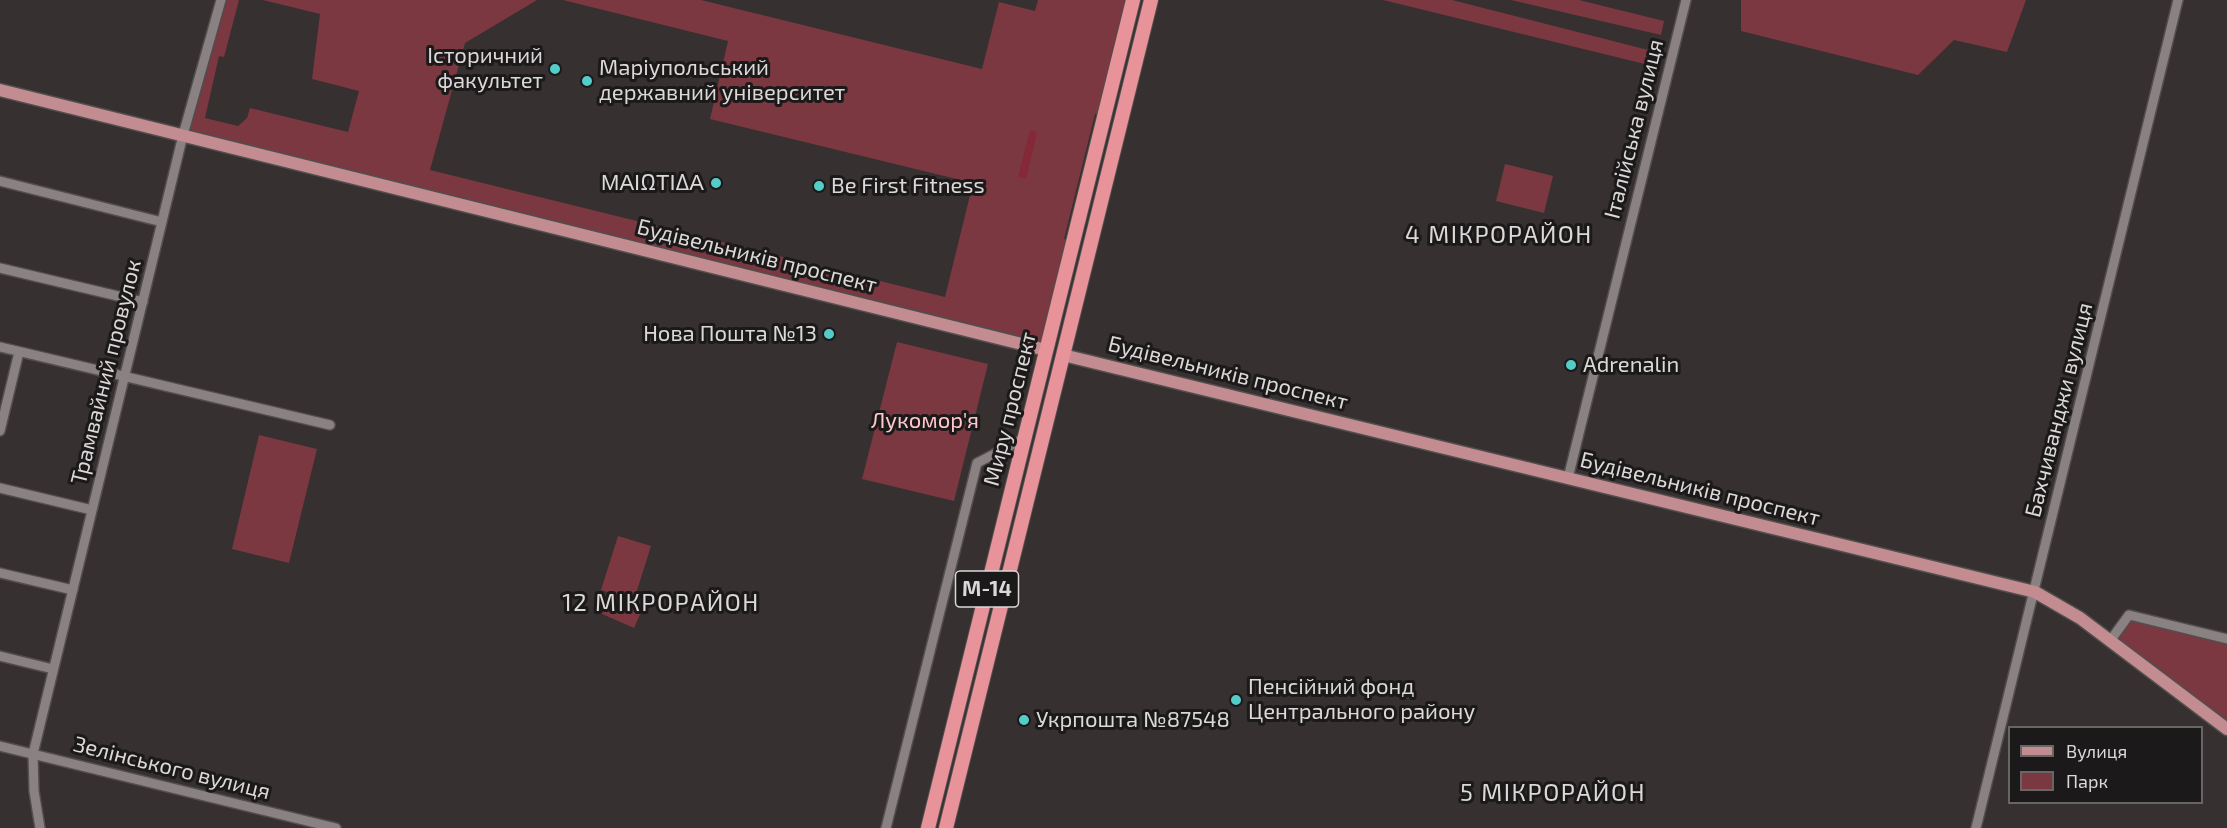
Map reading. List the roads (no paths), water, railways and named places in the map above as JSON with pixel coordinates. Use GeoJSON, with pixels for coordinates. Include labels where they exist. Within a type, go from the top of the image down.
{"type":"FeatureCollection","features":[{"type":"Feature","properties":{"kind":"highway","name":"Миру проспект"},"geometry":{"type":"LineString","coordinates":[[928,828],[1133,0]]}},
{"type":"Feature","properties":{"kind":"highway","name":"Миру проспект"},"geometry":{"type":"LineString","coordinates":[[946,828],[1151,0]]}},
{"type":"Feature","properties":{"kind":"highway","name":"Будівельників проспект"},"geometry":{"type":"LineString","coordinates":[[1046,350],[1064,354]]}},
{"type":"Feature","properties":{"kind":"main road","name":"Будівельників проспект"},"geometry":{"type":"LineString","coordinates":[[0,90],[1046,350]]}},
{"type":"Feature","properties":{"kind":"main road","name":"Будівельників проспект"},"geometry":{"type":"LineString","coordinates":[[1064,354],[2035,592],[2069,611],[2227,729]]}},
{"type":"Feature","properties":{"kind":"street","name":"Трамвайний провулок"},"geometry":{"type":"LineString","coordinates":[[40,828],[34,791],[33,754],[183,135],[221,0]]}},
{"type":"Feature","properties":{"kind":"street","name":"Італійська вулиця"},"geometry":{"type":"LineString","coordinates":[[1568,478],[1686,0]]}},
{"type":"Feature","properties":{"kind":"street","name":"Бахчиванджи вулиця"},"geometry":{"type":"LineString","coordinates":[[1976,828],[2178,0]]}},
{"type":"Feature","properties":{"kind":"street"},"geometry":{"type":"LineString","coordinates":[[0,181],[162,222]]}},
{"type":"Feature","properties":{"kind":"street"},"geometry":{"type":"LineString","coordinates":[[0,268],[143,302]]}},
{"type":"Feature","properties":{"kind":"street"},"geometry":{"type":"LineString","coordinates":[[0,347],[330,425]]}},
{"type":"Feature","properties":{"kind":"street"},"geometry":{"type":"LineString","coordinates":[[0,430],[19,352]]}},
{"type":"Feature","properties":{"kind":"street"},"geometry":{"type":"LineString","coordinates":[[886,828],[977,463],[1025,438]]}},
{"type":"Feature","properties":{"kind":"street"},"geometry":{"type":"LineString","coordinates":[[0,488],[92,510]]}},
{"type":"Feature","properties":{"kind":"street"},"geometry":{"type":"LineString","coordinates":[[0,573],[73,590]]}},
{"type":"Feature","properties":{"kind":"street"},"geometry":{"type":"LineString","coordinates":[[2110,641],[2129,615],[2227,639]]}},
{"type":"Feature","properties":{"kind":"street"},"geometry":{"type":"LineString","coordinates":[[0,656],[53,669]]}},
{"type":"Feature","properties":{"kind":"street","name":"Зелінського вулиця"},"geometry":{"type":"LineString","coordinates":[[0,746],[336,828]]}},
{"type":"Feature","properties":{"kind":"place","name":"Історичний факультет"},"geometry":{"type":"Point","coordinates":[555,69]}},
{"type":"Feature","properties":{"kind":"place","name":"Маріупольський державний університет"},"geometry":{"type":"Point","coordinates":[587,81]}},
{"type":"Feature","properties":{"kind":"place","name":"ΜΑΙΩΤΙΔΑ"},"geometry":{"type":"Point","coordinates":[716,183]}},
{"type":"Feature","properties":{"kind":"place","name":"Be First Fitness"},"geometry":{"type":"Point","coordinates":[819,186]}},
{"type":"Feature","properties":{"kind":"place","name":"Нова Пошта №13"},"geometry":{"type":"Point","coordinates":[829,334]}},
{"type":"Feature","properties":{"kind":"place","name":"Adrenalin"},"geometry":{"type":"Point","coordinates":[1571,365]}},
{"type":"Feature","properties":{"kind":"place","name":"Пенсійний фонд Центрального району"},"geometry":{"type":"Point","coordinates":[1236,700]}},
{"type":"Feature","properties":{"kind":"place","name":"Укрпошта №87548"},"geometry":{"type":"Point","coordinates":[1024,720]}},
{"type":"Feature","properties":{"kind":"district","name":"4 МІКРОРАЙОН"},"geometry":{"type":"Point","coordinates":[1499,235]}},
{"type":"Feature","properties":{"kind":"district","name":"12 МІКРОРАЙОН"},"geometry":{"type":"Point","coordinates":[661,603]}},
{"type":"Feature","properties":{"kind":"district","name":"5 МІКРОРАЙОН"},"geometry":{"type":"Point","coordinates":[1553,793]}},
{"type":"Feature","properties":{"kind":"park label","name":"Лукомор'я"},"geometry":{"type":"Point","coordinates":[925,421]}}]}
